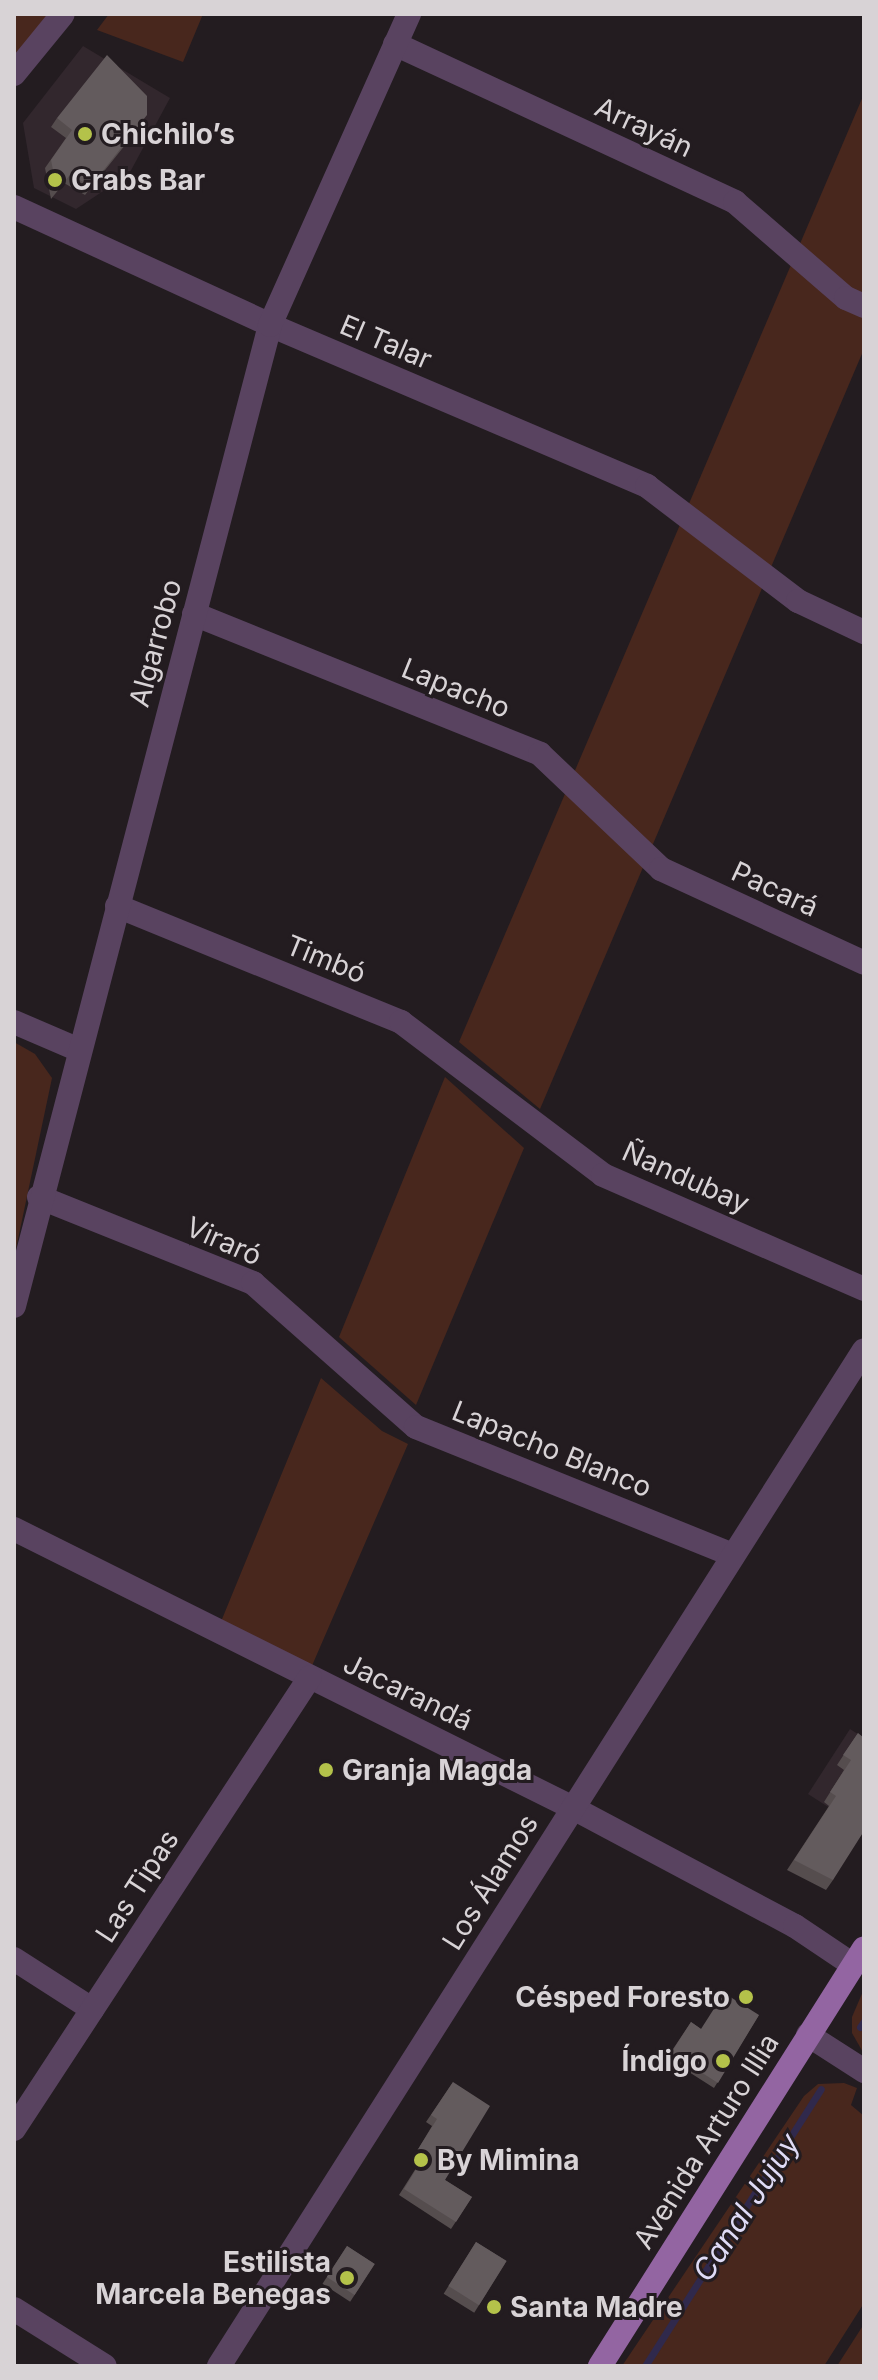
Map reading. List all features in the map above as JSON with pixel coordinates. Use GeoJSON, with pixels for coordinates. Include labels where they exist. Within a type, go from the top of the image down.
{"type":"FeatureCollection","features":[{"type":"Feature","properties":{"kind":"main road","name":"Avenida Arturo Illia"},"geometry":{"type":"LineString","coordinates":[[600,2366],[859,1956]]}},
{"type":"Feature","properties":{"kind":"street"},"geometry":{"type":"LineString","coordinates":[[14,74],[63,14]]}},
{"type":"Feature","properties":{"kind":"street","name":"Algarrobo"},"geometry":{"type":"LineString","coordinates":[[14,1306],[39,1197],[270,325],[409,14]]}},
{"type":"Feature","properties":{"kind":"street","name":"Arrayán"},"geometry":{"type":"LineString","coordinates":[[395,44],[735,202],[855,302]]}},
{"type":"Feature","properties":{"kind":"street","name":"El Talar"},"geometry":{"type":"LineString","coordinates":[[14,207],[270,325],[647,486],[798,601],[864,632]]}},
{"type":"Feature","properties":{"kind":"street","name":"Lapacho"},"geometry":{"type":"LineString","coordinates":[[194,614],[540,754],[661,869]]}},
{"type":"Feature","properties":{"kind":"street","name":"Pacará"},"geometry":{"type":"LineString","coordinates":[[661,869],[864,963]]}},
{"type":"Feature","properties":{"kind":"street","name":"Timbó"},"geometry":{"type":"LineString","coordinates":[[117,906],[401,1022],[497,1095]]}},
{"type":"Feature","properties":{"kind":"street"},"geometry":{"type":"LineString","coordinates":[[14,1022],[79,1050]]}},
{"type":"Feature","properties":{"kind":"street","name":"Ñandubay"},"geometry":{"type":"LineString","coordinates":[[497,1095],[603,1175],[864,1289]]}},
{"type":"Feature","properties":{"kind":"street","name":"Viraró"},"geometry":{"type":"LineString","coordinates":[[39,1197],[253,1283],[361,1378]]}},
{"type":"Feature","properties":{"kind":"street","name":"Los Álamos"},"geometry":{"type":"LineString","coordinates":[[219,2366],[864,1350]]}},
{"type":"Feature","properties":{"kind":"street","name":"Lapacho Blanco"},"geometry":{"type":"LineString","coordinates":[[361,1378],[416,1427],[733,1555]]}},
{"type":"Feature","properties":{"kind":"street","name":"Jacarandá"},"geometry":{"type":"LineString","coordinates":[[14,1529],[573,1808],[795,1926],[859,1956]]}},
{"type":"Feature","properties":{"kind":"street","name":"Las Tipas"},"geometry":{"type":"LineString","coordinates":[[14,2129],[310,1677]]}},
{"type":"Feature","properties":{"kind":"street"},"geometry":{"type":"LineString","coordinates":[[14,1959],[92,2009]]}},
{"type":"Feature","properties":{"kind":"street"},"geometry":{"type":"LineString","coordinates":[[808,2035],[864,2071]]}},
{"type":"Feature","properties":{"kind":"street"},"geometry":{"type":"LineString","coordinates":[[14,2309],[105,2366]]}},
{"type":"Feature","properties":{"kind":"shaded area"},"geometry":{"type":"Polygon","coordinates":[[[14,14],[49,14],[14,59],[14,14]]]}},
{"type":"Feature","properties":{"kind":"shaded area"},"geometry":{"type":"Polygon","coordinates":[[[109,14],[203,14],[183,62],[97,30],[109,14]]]}},
{"type":"Feature","properties":{"kind":"shaded area"},"geometry":{"type":"Polygon","coordinates":[[[83,46],[170,98],[129,174],[76,209],[34,188],[23,123],[83,46]]]}},
{"type":"Feature","properties":{"kind":"shaded area"},"geometry":{"type":"Polygon","coordinates":[[[864,94],[864,349],[540,1109],[459,1042],[864,94]]]}},
{"type":"Feature","properties":{"kind":"shaded area"},"geometry":{"type":"Polygon","coordinates":[[[14,1042],[35,1054],[52,1078],[14,1258],[14,1042]]]}},
{"type":"Feature","properties":{"kind":"shaded area"},"geometry":{"type":"Polygon","coordinates":[[[445,1077],[524,1148],[416,1405],[339,1337],[445,1077]]]}},
{"type":"Feature","properties":{"kind":"shaded area"},"geometry":{"type":"Polygon","coordinates":[[[321,1378],[382,1431],[408,1444],[311,1668],[220,1624],[321,1378]]]}},
{"type":"Feature","properties":{"kind":"shaded area"},"geometry":{"type":"Polygon","coordinates":[[[850,1729],[864,1738],[864,1830],[808,1794],[850,1729]]]}},
{"type":"Feature","properties":{"kind":"shaded area"},"geometry":{"type":"Polygon","coordinates":[[[864,1989],[864,2054],[852,2033],[852,2017],[864,1989]]]}},
{"type":"Feature","properties":{"kind":"shaded area"},"geometry":{"type":"Polygon","coordinates":[[[844,2083],[857,2088],[851,2105],[864,2116],[864,2303],[824,2366],[622,2366],[804,2096],[818,2084],[844,2083]]]}},
{"type":"Feature","properties":{"kind":"shaded area"},"geometry":{"type":"Polygon","coordinates":[[[864,2324],[864,2366],[837,2366],[864,2324]]]}},
{"type":"Feature","properties":{"kind":"building"},"geometry":{"type":"Polygon","coordinates":[[[107,55],[147,96],[147,115],[91,186],[70,175],[57,190],[51,160],[72,130],[57,118],[107,55]]]}},
{"type":"Feature","properties":{"kind":"building"},"geometry":{"type":"Polygon","coordinates":[[[858,1733],[864,1738],[864,1831],[833,1880],[794,1860],[836,1796],[830,1792],[851,1760],[843,1755],[858,1733]]]}},
{"type":"Feature","properties":{"kind":"building"},"geometry":{"type":"Polygon","coordinates":[[[724,1993],[759,2015],[718,2083],[671,2053],[691,2022],[701,2029],[724,1993]]]}},
{"type":"Feature","properties":{"kind":"building"},"geometry":{"type":"Polygon","coordinates":[[[453,2082],[490,2106],[445,2180],[472,2197],[456,2222],[404,2189],[423,2158],[415,2154],[437,2119],[431,2115],[453,2082]]]}},
{"type":"Feature","properties":{"kind":"building"},"geometry":{"type":"Polygon","coordinates":[[[476,2242],[507,2261],[479,2305],[448,2286],[476,2242]]]}},
{"type":"Feature","properties":{"kind":"building"},"geometry":{"type":"Polygon","coordinates":[[[347,2246],[375,2264],[355,2295],[327,2277],[347,2246]]]}},
{"type":"Feature","properties":{"kind":"waterway","name":"Canal Jujuy"},"geometry":{"type":"LineString","coordinates":[[860,2027],[864,2021]]}},
{"type":"Feature","properties":{"kind":"waterway","name":"Canal Jujuy"},"geometry":{"type":"LineString","coordinates":[[645,2366],[821,2089]]}},
{"type":"Feature","properties":{"kind":"place","name":"Chichilo’s"},"geometry":{"type":"Point","coordinates":[85,134]}},
{"type":"Feature","properties":{"kind":"place","name":"Crabs Bar"},"geometry":{"type":"Point","coordinates":[55,180]}},
{"type":"Feature","properties":{"kind":"place","name":"Granja Magda"},"geometry":{"type":"Point","coordinates":[326,1770]}},
{"type":"Feature","properties":{"kind":"place","name":"Césped Foresto"},"geometry":{"type":"Point","coordinates":[746,1997]}},
{"type":"Feature","properties":{"kind":"place","name":"Índigo"},"geometry":{"type":"Point","coordinates":[723,2061]}},
{"type":"Feature","properties":{"kind":"place","name":"By Mimina"},"geometry":{"type":"Point","coordinates":[421,2160]}},
{"type":"Feature","properties":{"kind":"place","name":"Estilista Marcela Benegas"},"geometry":{"type":"Point","coordinates":[347,2278]}},
{"type":"Feature","properties":{"kind":"place","name":"Santa Madre"},"geometry":{"type":"Point","coordinates":[494,2307]}}]}
